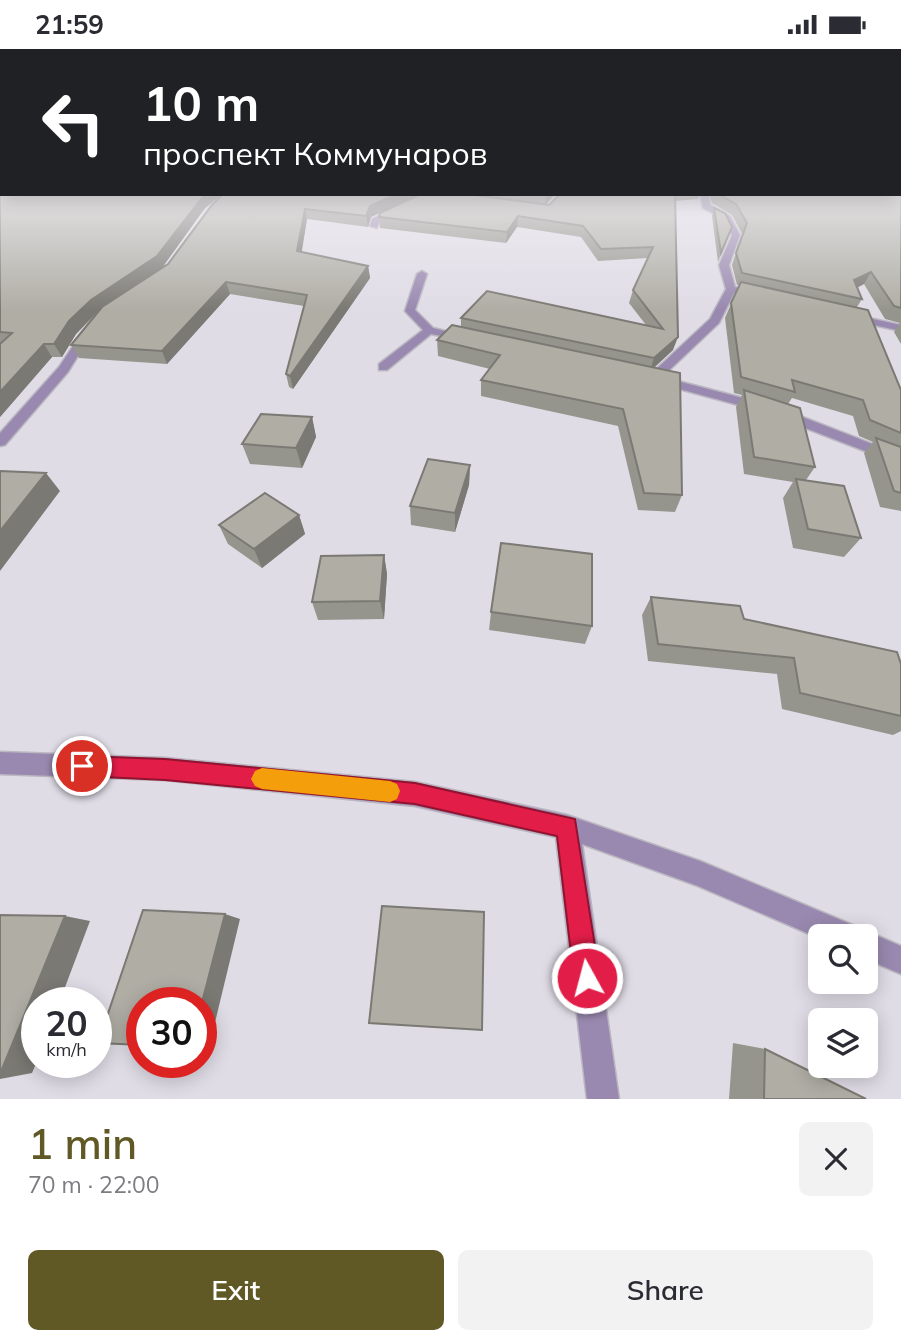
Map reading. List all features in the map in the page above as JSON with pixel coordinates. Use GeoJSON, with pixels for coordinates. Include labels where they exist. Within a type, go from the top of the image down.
{"type":"FeatureCollection","features":[{"type":"Feature","properties":{"kind":"street"},"geometry":{"type":"LineString","coordinates":[[374,226],[375,221],[395,212]]}},
{"type":"Feature","properties":{"kind":"street"},"geometry":{"type":"LineString","coordinates":[[716,212],[727,218],[736,235],[724,265],[731,289],[715,321],[648,377],[769,409],[901,460]]}},
{"type":"Feature","properties":{"kind":"street"},"geometry":{"type":"LineString","coordinates":[[422,274],[410,311],[429,330],[482,342]]}},
{"type":"Feature","properties":{"kind":"street"},"geometry":{"type":"LineString","coordinates":[[731,289],[769,298]]}},
{"type":"Feature","properties":{"kind":"street"},"geometry":{"type":"LineString","coordinates":[[834,313],[901,328]]}},
{"type":"Feature","properties":{"kind":"street"},"geometry":{"type":"LineString","coordinates":[[0,442],[64,369],[82,338],[96,323]]}},
{"type":"Feature","properties":{"kind":"street"},"geometry":{"type":"LineString","coordinates":[[383,367],[429,330]]}},
{"type":"Feature","properties":{"kind":"street"},"geometry":{"type":"LineString","coordinates":[[0,762],[165,769],[415,794],[567,827],[700,874],[817,924]]}},
{"type":"Feature","properties":{"kind":"street"},"geometry":{"type":"LineString","coordinates":[[567,827],[603,1099]]}},
{"type":"Feature","properties":{"kind":"street"},"geometry":{"type":"LineString","coordinates":[[878,950],[901,960]]}},
{"type":"Feature","properties":{"kind":"building"},"geometry":{"type":"Polygon","coordinates":[[[0,212],[191,212],[157,256],[91,300],[69,321],[54,344],[44,344],[0,392],[0,344],[12,333],[0,332],[0,212]]]}},
{"type":"Feature","properties":{"kind":"building"},"geometry":{"type":"Polygon","coordinates":[[[207,212],[304,212],[297,251],[368,266],[290,376],[286,374],[307,295],[226,282],[162,351],[71,345],[102,307],[168,264],[207,212]]]}},
{"type":"Feature","properties":{"kind":"building"},"geometry":{"type":"Polygon","coordinates":[[[331,212],[368,212],[366,216],[331,212]]]}},
{"type":"Feature","properties":{"kind":"building"},"geometry":{"type":"Polygon","coordinates":[[[675,212],[678,337],[654,358],[461,318],[487,291],[663,329],[633,290],[653,247],[601,249],[583,226],[518,216],[507,232],[379,217],[380,213],[675,212]]]}},
{"type":"Feature","properties":{"kind":"building"},"geometry":{"type":"Polygon","coordinates":[[[715,212],[725,213],[732,227],[721,253],[715,212]]]}},
{"type":"Feature","properties":{"kind":"building"},"geometry":{"type":"Polygon","coordinates":[[[741,212],[901,212],[901,308],[894,306],[871,272],[854,280],[862,299],[742,273],[736,253],[747,223],[741,212]]]}},
{"type":"Feature","properties":{"kind":"building"},"geometry":{"type":"Polygon","coordinates":[[[741,282],[868,310],[901,390],[901,433],[870,420],[863,400],[792,380],[795,392],[741,377],[731,303],[741,282]]]}},
{"type":"Feature","properties":{"kind":"building"},"geometry":{"type":"Polygon","coordinates":[[[452,325],[680,373],[682,495],[644,493],[623,409],[481,380],[500,355],[437,340],[452,325]]]}},
{"type":"Feature","properties":{"kind":"building"},"geometry":{"type":"Polygon","coordinates":[[[744,390],[800,408],[815,467],[754,457],[744,390]]]}},
{"type":"Feature","properties":{"kind":"building"},"geometry":{"type":"Polygon","coordinates":[[[261,414],[312,417],[296,448],[242,444],[261,414]]]}},
{"type":"Feature","properties":{"kind":"building"},"geometry":{"type":"Polygon","coordinates":[[[876,438],[901,447],[901,493],[894,491],[876,438]]]}},
{"type":"Feature","properties":{"kind":"building"},"geometry":{"type":"Polygon","coordinates":[[[428,459],[470,465],[455,513],[410,506],[428,459]]]}},
{"type":"Feature","properties":{"kind":"building"},"geometry":{"type":"Polygon","coordinates":[[[0,471],[46,473],[0,531],[0,471]]]}},
{"type":"Feature","properties":{"kind":"building"},"geometry":{"type":"Polygon","coordinates":[[[796,479],[844,486],[861,538],[808,529],[796,479]]]}},
{"type":"Feature","properties":{"kind":"building"},"geometry":{"type":"Polygon","coordinates":[[[265,493],[299,515],[254,549],[219,525],[265,493]]]}},
{"type":"Feature","properties":{"kind":"building"},"geometry":{"type":"Polygon","coordinates":[[[501,543],[592,554],[592,626],[491,612],[501,543]]]}},
{"type":"Feature","properties":{"kind":"building"},"geometry":{"type":"Polygon","coordinates":[[[384,555],[380,601],[312,602],[321,556],[384,555]]]}},
{"type":"Feature","properties":{"kind":"building"},"geometry":{"type":"Polygon","coordinates":[[[651,597],[740,606],[744,619],[897,652],[901,664],[901,716],[800,693],[794,658],[658,644],[651,597]]]}},
{"type":"Feature","properties":{"kind":"building"},"geometry":{"type":"Polygon","coordinates":[[[382,906],[484,912],[482,1030],[369,1023],[382,906]]]}},
{"type":"Feature","properties":{"kind":"building"},"geometry":{"type":"Polygon","coordinates":[[[143,910],[225,914],[206,987],[126,987],[126,1044],[112,1044],[112,1002],[143,910]]]}},
{"type":"Feature","properties":{"kind":"building"},"geometry":{"type":"Polygon","coordinates":[[[0,915],[65,916],[36,987],[21,987],[21,1023],[0,1074],[0,915]]]}},
{"type":"Feature","properties":{"kind":"building"},"geometry":{"type":"Polygon","coordinates":[[[765,1049],[808,1070],[808,1078],[824,1078],[866,1099],[764,1099],[765,1049]]]}},
{"type":"Feature","properties":{"kind":"slow traffic"},"geometry":{"type":"LineString","coordinates":[[262,779],[390,791]]}},
{"type":"Feature","properties":{"kind":"route"},"geometry":{"type":"LineString","coordinates":[[82,766],[165,769],[415,794],[567,827],[587,978]]}}]}
